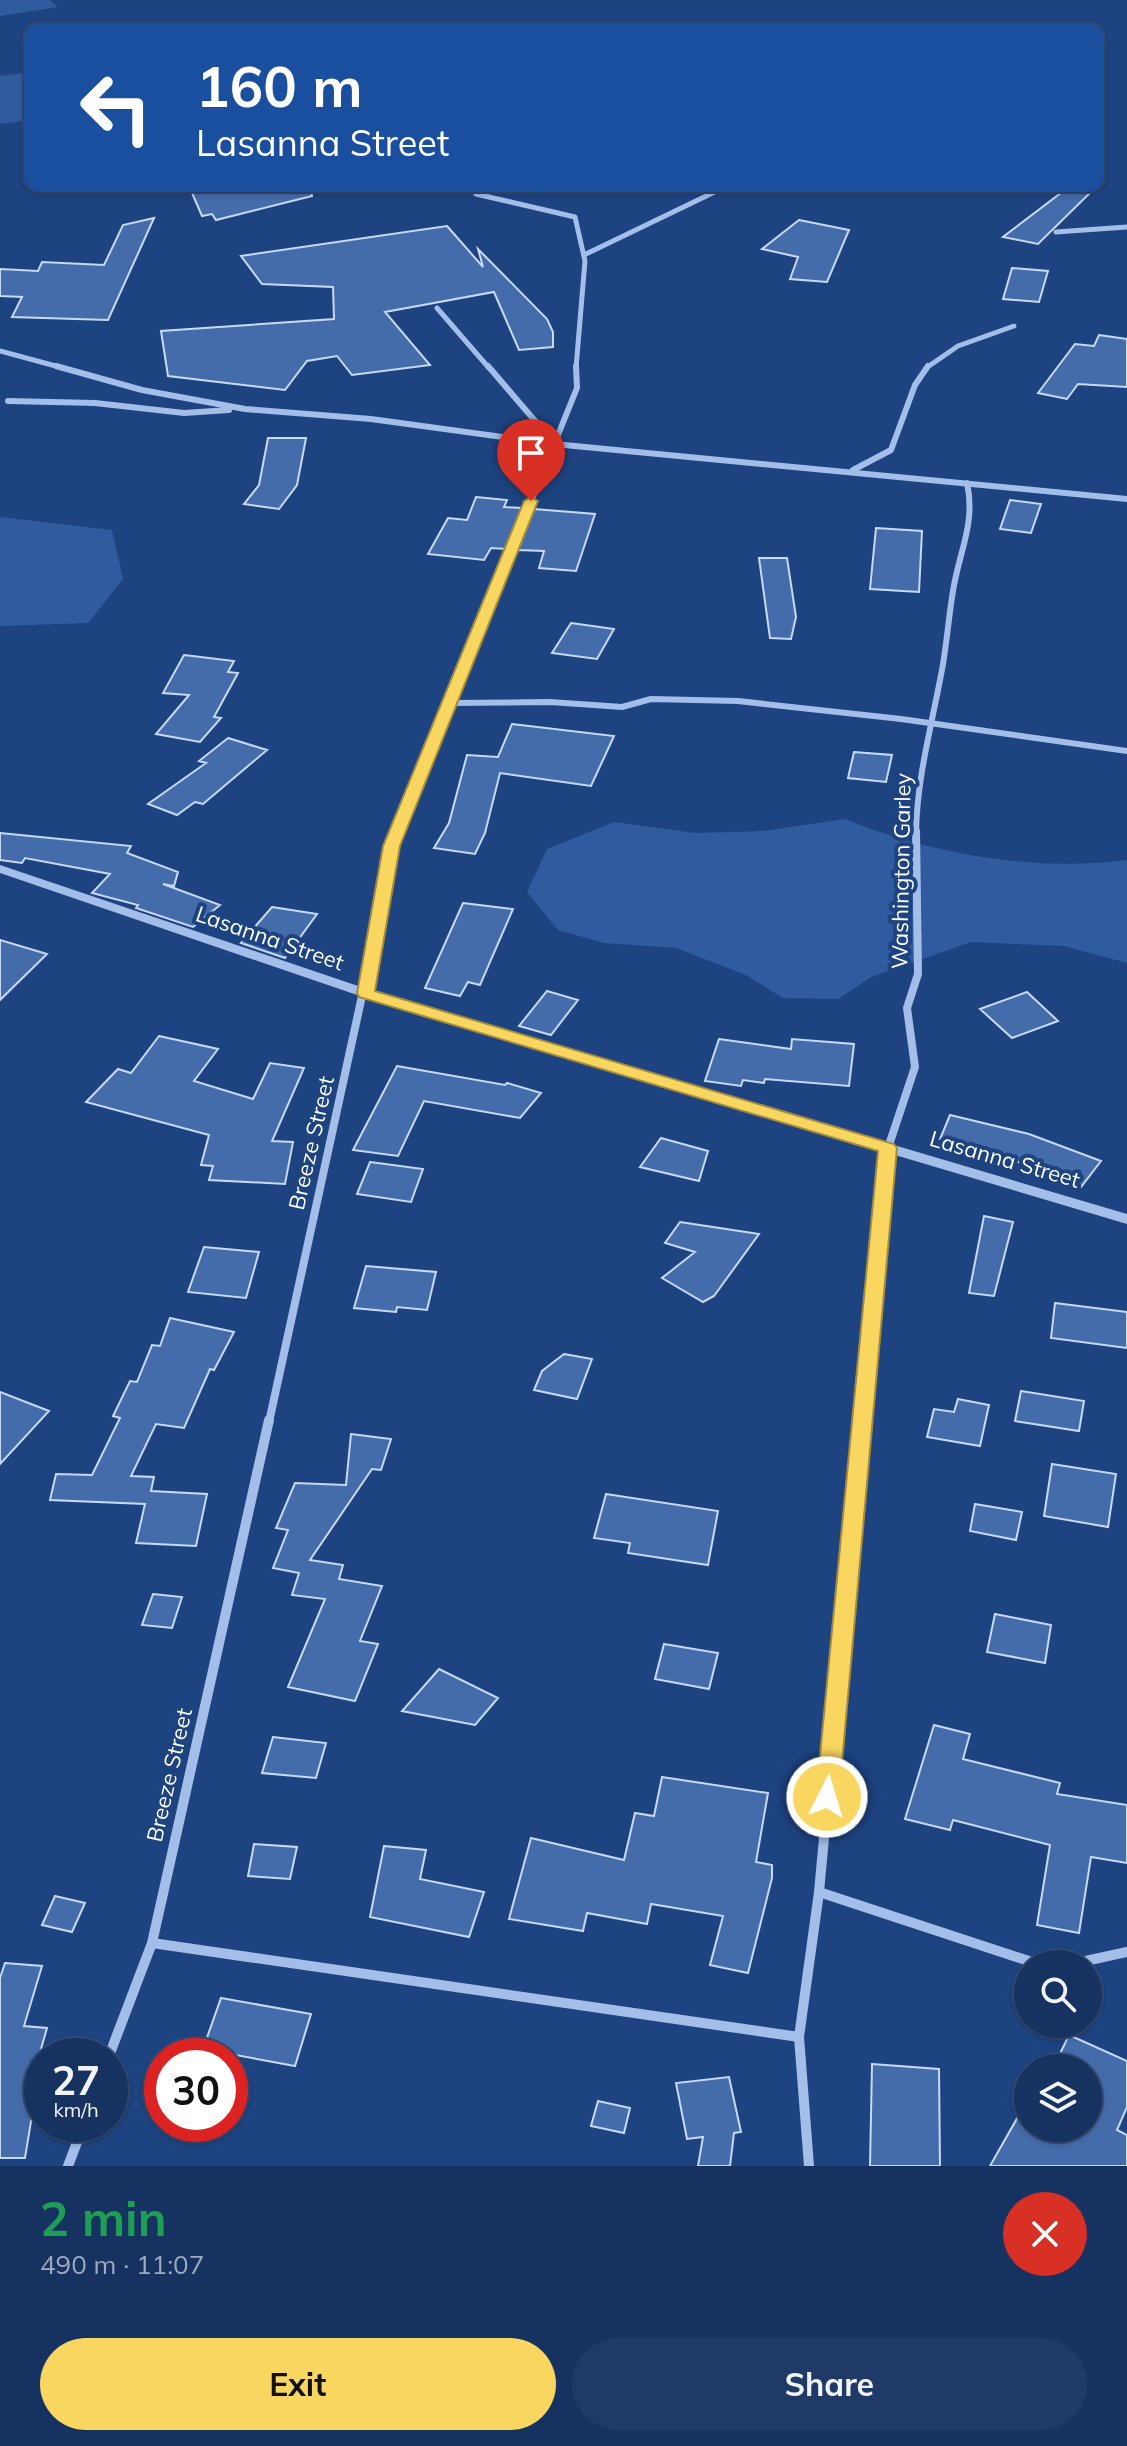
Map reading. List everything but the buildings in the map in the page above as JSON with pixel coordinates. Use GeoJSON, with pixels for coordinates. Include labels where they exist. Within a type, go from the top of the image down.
{"type":"FeatureCollection","features":[{"type":"Feature","properties":{"kind":"street"},"geometry":{"type":"LineString","coordinates":[[476,194],[575,217],[584,236],[586,254],[715,192]]}},
{"type":"Feature","properties":{"kind":"street"},"geometry":{"type":"LineString","coordinates":[[1056,232],[1127,227]]}},
{"type":"Feature","properties":{"kind":"street","name":"Breeze Street"},"geometry":{"type":"LineString","coordinates":[[116,2038],[152,1943],[365,993],[392,846],[577,388],[577,340],[586,254]]}},
{"type":"Feature","properties":{"kind":"street"},"geometry":{"type":"LineString","coordinates":[[437,308],[554,444]]}},
{"type":"Feature","properties":{"kind":"street"},"geometry":{"type":"LineString","coordinates":[[852,471],[878,460],[895,447],[911,393],[929,365],[974,341],[1014,326]]}},
{"type":"Feature","properties":{"kind":"street"},"geometry":{"type":"LineString","coordinates":[[0,351],[142,390],[245,409],[371,419],[554,444],[1127,499]]}},
{"type":"Feature","properties":{"kind":"street"},"geometry":{"type":"LineString","coordinates":[[8,401],[95,403],[184,413],[245,409]]}},
{"type":"Feature","properties":{"kind":"street","name":"Washington Garley"},"geometry":{"type":"LineString","coordinates":[[809,2166],[799,2037],[819,1892],[888,1148],[915,1067],[907,1008],[918,974],[917,790],[943,663],[953,587],[969,533],[971,501],[967,483]]}},
{"type":"Feature","properties":{"kind":"street"},"geometry":{"type":"LineString","coordinates":[[450,703],[550,702],[622,707],[651,699],[715,700],[929,723],[1127,751]]}},
{"type":"Feature","properties":{"kind":"street","name":"Lasanna Street"},"geometry":{"type":"LineString","coordinates":[[0,869],[365,993],[1127,1219]]}},
{"type":"Feature","properties":{"kind":"street"},"geometry":{"type":"LineString","coordinates":[[819,1892],[1014,1956]]}},
{"type":"Feature","properties":{"kind":"street"},"geometry":{"type":"LineString","coordinates":[[152,1943],[799,2037]]}},
{"type":"Feature","properties":{"kind":"street"},"geometry":{"type":"LineString","coordinates":[[1102,1957],[1127,1952]]}},
{"type":"Feature","properties":{"kind":"street"},"geometry":{"type":"LineString","coordinates":[[68,2166],[77,2142]]}},
{"type":"Feature","properties":{"kind":"shaded area"},"geometry":{"type":"Polygon","coordinates":[[[0,0],[50,0],[58,7],[0,16],[0,0]]]}},
{"type":"Feature","properties":{"kind":"shaded area"},"geometry":{"type":"Polygon","coordinates":[[[24,73],[24,121],[0,124],[0,76],[24,73]]]}},
{"type":"Feature","properties":{"kind":"shaded area"},"geometry":{"type":"Polygon","coordinates":[[[0,517],[112,530],[123,579],[88,623],[0,626],[0,517]]]}},
{"type":"Feature","properties":{"kind":"shaded area"},"geometry":{"type":"Polygon","coordinates":[[[845,819],[912,842],[983,857],[1056,864],[1127,860],[1127,963],[1064,946],[971,942],[871,977],[838,999],[783,998],[746,975],[676,948],[604,943],[558,930],[527,892],[547,849],[614,822],[695,833],[763,831],[845,819]]]}},
{"type":"Feature","properties":{"kind":"route"},"geometry":{"type":"LineString","coordinates":[[531,501],[392,846],[365,993],[888,1148],[827,1797]]}}]}
